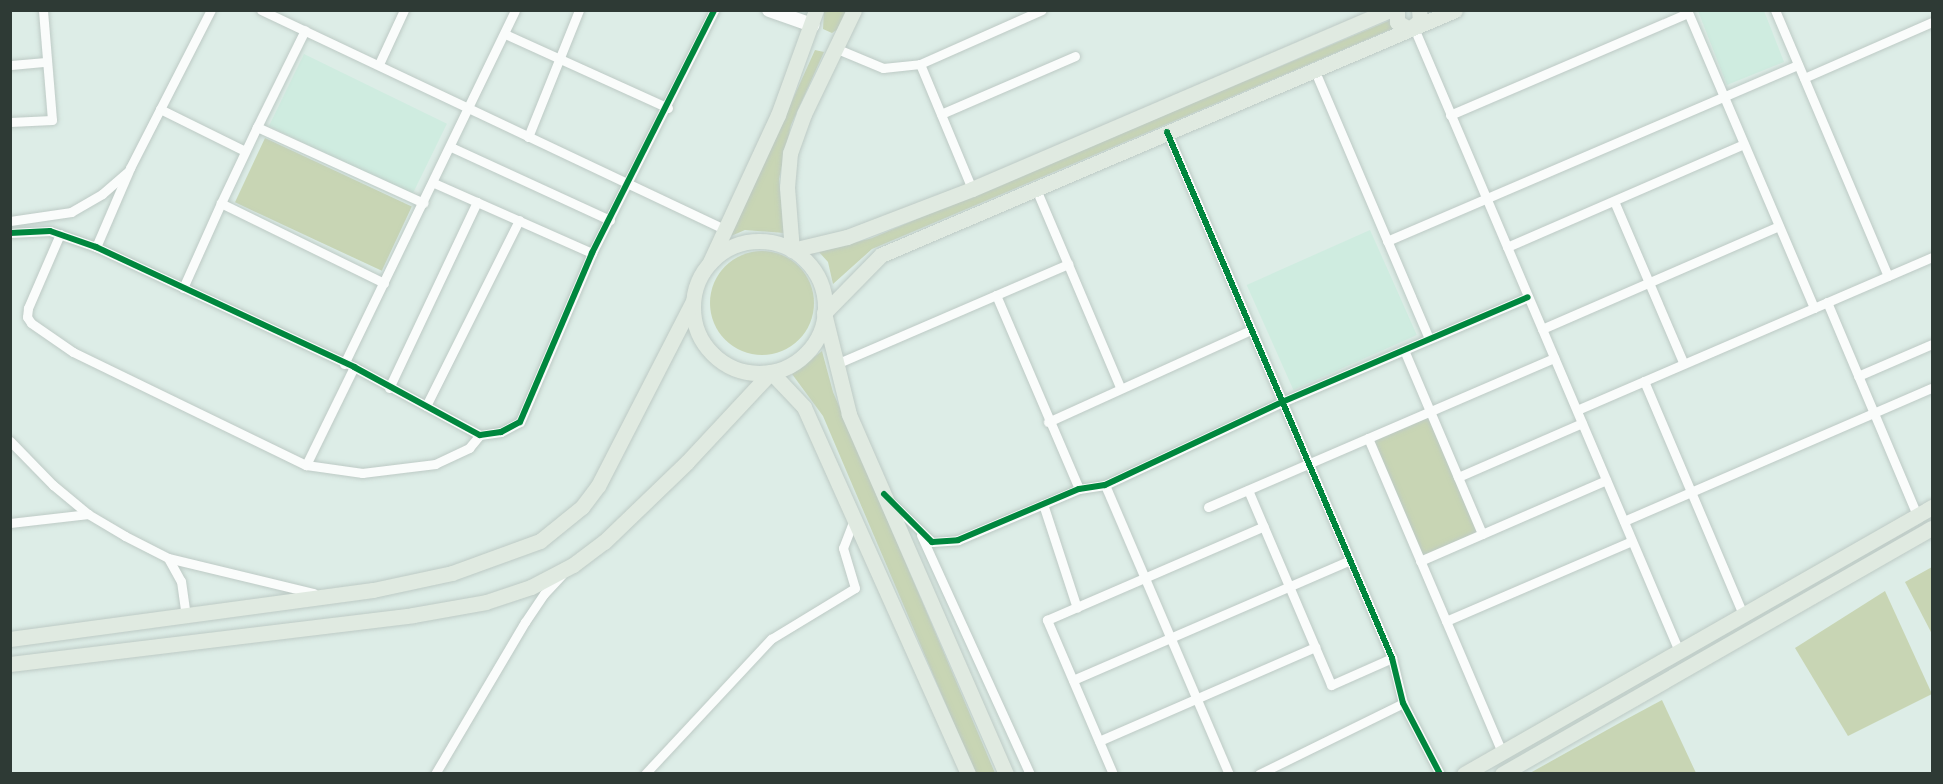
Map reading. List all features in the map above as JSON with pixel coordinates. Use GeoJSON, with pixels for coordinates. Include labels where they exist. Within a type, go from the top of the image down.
{"type":"FeatureCollection","features":[{"type":"Feature","properties":{"kind":"main road"},"geometry":{"type":"LineString","coordinates":[[10,639],[329,596],[452,573],[516,552],[562,525],[598,486],[693,301],[698,280],[710,262],[778,115],[814,18],[769,10]]}},
{"type":"Feature","properties":{"kind":"main road"},"geometry":{"type":"LineString","coordinates":[[792,250],[787,187],[790,153],[835,48],[854,10]]}},
{"type":"Feature","properties":{"kind":"main road"},"geometry":{"type":"LineString","coordinates":[[792,250],[847,237],[972,189],[1390,10]]}},
{"type":"Feature","properties":{"kind":"main road"},"geometry":{"type":"LineString","coordinates":[[1397,10],[1400,26],[1414,28]]}},
{"type":"Feature","properties":{"kind":"main road"},"geometry":{"type":"LineString","coordinates":[[1414,28],[1420,21],[1419,10]]}},
{"type":"Feature","properties":{"kind":"main road"},"geometry":{"type":"LineString","coordinates":[[693,301],[694,321],[714,356],[731,367],[751,372],[771,372],[791,365],[807,352],[819,334],[824,313],[882,255],[1455,10]]}},
{"type":"Feature","properties":{"kind":"main road"},"geometry":{"type":"LineString","coordinates":[[710,262],[728,249],[749,241],[771,242],[792,250],[818,277],[824,313],[849,414],[1006,774]]}},
{"type":"Feature","properties":{"kind":"main road"},"geometry":{"type":"LineString","coordinates":[[771,372],[804,407],[968,774]]}},
{"type":"Feature","properties":{"kind":"main road"},"geometry":{"type":"LineString","coordinates":[[10,664],[462,607],[531,587],[573,565],[604,542],[687,462],[771,372]]}},
{"type":"Feature","properties":{"kind":"main road"},"geometry":{"type":"LineString","coordinates":[[1464,774],[1932,507]]}},
{"type":"Feature","properties":{"kind":"main road"},"geometry":{"type":"LineString","coordinates":[[1502,774],[1932,528]]}},
{"type":"Feature","properties":{"kind":"street"},"geometry":{"type":"LineString","coordinates":[[10,122],[52,120],[43,10]]}},
{"type":"Feature","properties":{"kind":"street"},"geometry":{"type":"LineString","coordinates":[[96,247],[130,168],[211,10]]}},
{"type":"Feature","properties":{"kind":"street"},"geometry":{"type":"LineString","coordinates":[[261,10],[724,229]]}},
{"type":"Feature","properties":{"kind":"street"},"geometry":{"type":"LineString","coordinates":[[379,64],[404,10]]}},
{"type":"Feature","properties":{"kind":"street"},"geometry":{"type":"LineString","coordinates":[[306,465],[384,283],[471,108],[515,10]]}},
{"type":"Feature","properties":{"kind":"street"},"geometry":{"type":"LineString","coordinates":[[528,137],[579,10]]}},
{"type":"Feature","properties":{"kind":"street"},"geometry":{"type":"LineString","coordinates":[[10,233],[60,234],[96,247],[349,365],[480,435],[501,432],[520,422],[592,253],[668,108],[714,10]]}},
{"type":"Feature","properties":{"kind":"street"},"geometry":{"type":"LineString","coordinates":[[835,48],[883,68],[920,64],[1042,10]]}},
{"type":"Feature","properties":{"kind":"street"},"geometry":{"type":"LineString","coordinates":[[1775,10],[1888,276]]}},
{"type":"Feature","properties":{"kind":"street"},"geometry":{"type":"LineString","coordinates":[[1450,115],[1687,12],[1814,308]]}},
{"type":"Feature","properties":{"kind":"street"},"geometry":{"type":"LineString","coordinates":[[1804,78],[1932,22]]}},
{"type":"Feature","properties":{"kind":"street"},"geometry":{"type":"LineString","coordinates":[[1414,28],[1679,651]]}},
{"type":"Feature","properties":{"kind":"street"},"geometry":{"type":"LineString","coordinates":[[183,288],[221,203],[305,30]]}},
{"type":"Feature","properties":{"kind":"street"},"geometry":{"type":"LineString","coordinates":[[505,34],[668,108]]}},
{"type":"Feature","properties":{"kind":"street"},"geometry":{"type":"LineString","coordinates":[[940,114],[1075,56]]}},
{"type":"Feature","properties":{"kind":"street"},"geometry":{"type":"LineString","coordinates":[[10,65],[47,62]]}},
{"type":"Feature","properties":{"kind":"street"},"geometry":{"type":"LineString","coordinates":[[920,64],[972,189]]}},
{"type":"Feature","properties":{"kind":"street"},"geometry":{"type":"LineString","coordinates":[[1387,241],[1798,65]]}},
{"type":"Feature","properties":{"kind":"street"},"geometry":{"type":"LineString","coordinates":[[1314,69],[1429,339]]}},
{"type":"Feature","properties":{"kind":"street"},"geometry":{"type":"LineString","coordinates":[[160,109],[246,151]]}},
{"type":"Feature","properties":{"kind":"street"},"geometry":{"type":"LineString","coordinates":[[257,127],[424,203]]}},
{"type":"Feature","properties":{"kind":"street"},"geometry":{"type":"LineString","coordinates":[[1167,132],[1392,658],[1403,703],[1440,774]]}},
{"type":"Feature","properties":{"kind":"street"},"geometry":{"type":"LineString","coordinates":[[1507,247],[1744,144]]}},
{"type":"Feature","properties":{"kind":"street"},"geometry":{"type":"LineString","coordinates":[[452,147],[610,220]]}},
{"type":"Feature","properties":{"kind":"street"},"geometry":{"type":"LineString","coordinates":[[10,221],[71,212],[102,195],[130,168]]}},
{"type":"Feature","properties":{"kind":"street"},"geometry":{"type":"LineString","coordinates":[[434,183],[592,253]]}},
{"type":"Feature","properties":{"kind":"street"},"geometry":{"type":"LineString","coordinates":[[1035,189],[1120,387]]}},
{"type":"Feature","properties":{"kind":"street"},"geometry":{"type":"LineString","coordinates":[[1614,201],[1684,364]]}},
{"type":"Feature","properties":{"kind":"street"},"geometry":{"type":"LineString","coordinates":[[389,388],[477,202]]}},
{"type":"Feature","properties":{"kind":"street"},"geometry":{"type":"LineString","coordinates":[[221,203],[384,283]]}},
{"type":"Feature","properties":{"kind":"street"},"geometry":{"type":"LineString","coordinates":[[426,406],[519,220]]}},
{"type":"Feature","properties":{"kind":"street"},"geometry":{"type":"LineString","coordinates":[[1542,329],[1779,226]]}},
{"type":"Feature","properties":{"kind":"street"},"geometry":{"type":"LineString","coordinates":[[60,234],[28,308],[27,317],[31,323],[73,352],[306,465],[362,473],[435,464],[469,448],[480,435]]}},
{"type":"Feature","properties":{"kind":"street"},"geometry":{"type":"LineString","coordinates":[[1577,410],[1932,257]]}},
{"type":"Feature","properties":{"kind":"street"},"geometry":{"type":"LineString","coordinates":[[836,364],[1068,264]]}},
{"type":"Feature","properties":{"kind":"street"},"geometry":{"type":"LineString","coordinates":[[996,295],[1048,422],[1079,489]]}},
{"type":"Feature","properties":{"kind":"street"},"geometry":{"type":"LineString","coordinates":[[884,494],[932,542],[958,540],[1079,489],[1106,485],[1282,402],[1528,297]]}},
{"type":"Feature","properties":{"kind":"street"},"geometry":{"type":"LineString","coordinates":[[1827,302],[1917,515]]}},
{"type":"Feature","properties":{"kind":"street"},"geometry":{"type":"LineString","coordinates":[[1048,422],[1120,387],[1251,330]]}},
{"type":"Feature","properties":{"kind":"street"},"geometry":{"type":"LineString","coordinates":[[1858,376],[1932,344]]}},
{"type":"Feature","properties":{"kind":"street"},"geometry":{"type":"LineString","coordinates":[[1404,350],[1482,534]]}},
{"type":"Feature","properties":{"kind":"street"},"geometry":{"type":"LineString","coordinates":[[1208,507],[1554,358]]}},
{"type":"Feature","properties":{"kind":"street"},"geometry":{"type":"LineString","coordinates":[[1644,381],[1743,614]]}},
{"type":"Feature","properties":{"kind":"street"},"geometry":{"type":"LineString","coordinates":[[1624,521],[1932,388]]}},
{"type":"Feature","properties":{"kind":"street"},"geometry":{"type":"LineString","coordinates":[[1458,477],[1582,423]]}},
{"type":"Feature","properties":{"kind":"street"},"geometry":{"type":"LineString","coordinates":[[1368,438],[1502,752]]}},
{"type":"Feature","properties":{"kind":"street"},"geometry":{"type":"LineString","coordinates":[[10,441],[88,514],[168,558],[278,587],[329,596]]}},
{"type":"Feature","properties":{"kind":"street"},"geometry":{"type":"LineString","coordinates":[[1420,561],[1606,480]]}},
{"type":"Feature","properties":{"kind":"street"},"geometry":{"type":"LineString","coordinates":[[1106,485],[1229,774]]}},
{"type":"Feature","properties":{"kind":"street"},"geometry":{"type":"LineString","coordinates":[[1248,490],[1331,684],[1392,658]]}},
{"type":"Feature","properties":{"kind":"street"},"geometry":{"type":"LineString","coordinates":[[1043,504],[1077,608]]}},
{"type":"Feature","properties":{"kind":"street"},"geometry":{"type":"LineString","coordinates":[[10,523],[88,514]]}},
{"type":"Feature","properties":{"kind":"street"},"geometry":{"type":"LineString","coordinates":[[645,774],[771,639],[855,588],[843,548],[855,518]]}},
{"type":"Feature","properties":{"kind":"street"},"geometry":{"type":"LineString","coordinates":[[1113,774],[1047,620],[1264,526]]}},
{"type":"Feature","properties":{"kind":"street"},"geometry":{"type":"LineString","coordinates":[[920,532],[1030,774]]}},
{"type":"Feature","properties":{"kind":"street"},"geometry":{"type":"LineString","coordinates":[[1446,621],[1632,541]]}},
{"type":"Feature","properties":{"kind":"street"},"geometry":{"type":"LineString","coordinates":[[168,558],[182,581],[186,617]]}},
{"type":"Feature","properties":{"kind":"street"},"geometry":{"type":"LineString","coordinates":[[1073,680],[1350,560]]}},
{"type":"Feature","properties":{"kind":"street"},"geometry":{"type":"LineString","coordinates":[[435,774],[537,603],[573,565]]}},
{"type":"Feature","properties":{"kind":"street"},"geometry":{"type":"LineString","coordinates":[[1099,741],[1315,647]]}},
{"type":"Feature","properties":{"kind":"street"},"geometry":{"type":"LineString","coordinates":[[1259,774],[1403,703]]}},
{"type":"Feature","properties":{"kind":"shaded area"},"geometry":{"type":"Polygon","coordinates":[[[824,11],[849,11],[841,27],[832,33],[823,29],[824,11]]]}},
{"type":"Feature","properties":{"kind":"shaded area"},"geometry":{"type":"Polygon","coordinates":[[[1698,11],[1764,11],[1784,62],[1727,85],[1698,11]]]}},
{"type":"Feature","properties":{"kind":"shaded area"},"geometry":{"type":"Polygon","coordinates":[[[1393,19],[1396,27],[872,249],[833,284],[828,262],[819,252],[872,238],[1393,19]]]}},
{"type":"Feature","properties":{"kind":"shaded area"},"geometry":{"type":"Polygon","coordinates":[[[815,50],[824,52],[791,125],[779,179],[784,233],[745,230],[731,236],[815,50]]]}},
{"type":"Feature","properties":{"kind":"shaded area"},"geometry":{"type":"Polygon","coordinates":[[[304,54],[447,124],[412,196],[269,126],[304,54]]]}},
{"type":"Feature","properties":{"kind":"shaded area"},"geometry":{"type":"Polygon","coordinates":[[[265,138],[412,206],[382,271],[235,202],[265,138]]]}},
{"type":"Feature","properties":{"kind":"shaded area"},"geometry":{"type":"Polygon","coordinates":[[[1370,230],[1417,335],[1293,390],[1247,285],[1370,230]]]}},
{"type":"Feature","properties":{"kind":"shaded area"},"geometry":{"type":"Polygon","coordinates":[[[762,251],[782,255],[799,266],[810,283],[814,303],[810,323],[799,340],[782,351],[762,355],[742,351],[725,340],[714,323],[710,303],[714,283],[725,266],[742,255],[762,251]]]}},
{"type":"Feature","properties":{"kind":"shaded area"},"geometry":{"type":"Polygon","coordinates":[[[822,351],[833,392],[995,773],[975,773],[823,416],[792,374],[822,351]]]}},
{"type":"Feature","properties":{"kind":"shaded area"},"geometry":{"type":"Polygon","coordinates":[[[1430,411],[1482,534],[1420,561],[1367,438],[1430,411]]]}},
{"type":"Feature","properties":{"kind":"shaded area"},"geometry":{"type":"Polygon","coordinates":[[[1932,567],[1932,634],[1905,582],[1932,567]]]}},
{"type":"Feature","properties":{"kind":"shaded area"},"geometry":{"type":"Polygon","coordinates":[[[1885,591],[1932,694],[1848,736],[1795,648],[1885,591]]]}},
{"type":"Feature","properties":{"kind":"shaded area"},"geometry":{"type":"Polygon","coordinates":[[[1662,700],[1696,773],[1530,773],[1623,721],[1662,700]]]}},
{"type":"Feature","properties":{"kind":"cycle path"},"geometry":{"type":"LineString","coordinates":[[10,233],[50,231],[96,247],[354,367],[480,435],[501,432],[520,422],[592,253],[714,10]]}},
{"type":"Feature","properties":{"kind":"cycle path"},"geometry":{"type":"LineString","coordinates":[[1167,132],[1392,658],[1403,703],[1440,774]]}},
{"type":"Feature","properties":{"kind":"cycle path"},"geometry":{"type":"LineString","coordinates":[[884,494],[932,542],[958,540],[1079,489],[1105,485],[1282,402],[1528,297]]}}]}
